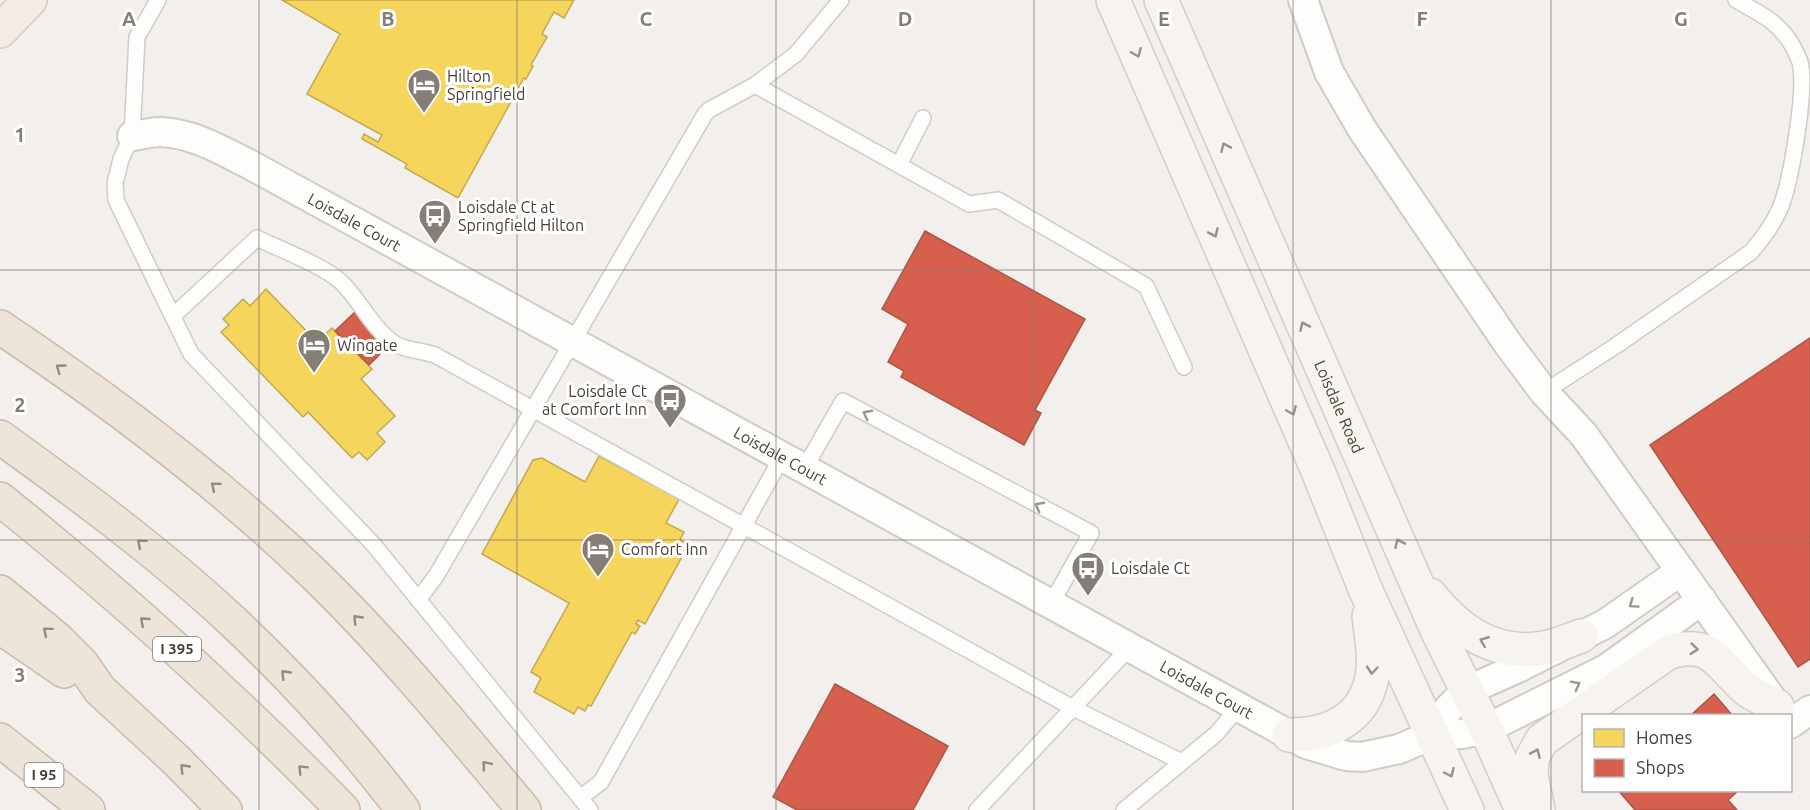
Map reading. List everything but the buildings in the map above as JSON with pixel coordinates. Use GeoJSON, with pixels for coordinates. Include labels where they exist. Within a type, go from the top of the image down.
{"type":"FeatureCollection","features":[{"type":"Feature","properties":{"kind":"highway"},"geometry":{"type":"LineString","coordinates":[[0,327],[121,413],[196,471],[316,576],[440,711],[524,810]]}},
{"type":"Feature","properties":{"kind":"highway"},"geometry":{"type":"LineString","coordinates":[[0,437],[109,517],[229,617],[326,716],[404,810]]}},
{"type":"Feature","properties":{"kind":"highway","name":"I 395"},"geometry":{"type":"LineString","coordinates":[[0,499],[173,646],[271,737],[343,810]]}},
{"type":"Feature","properties":{"kind":"highway"},"geometry":{"type":"LineString","coordinates":[[0,592],[57,639],[82,664],[100,690],[176,760],[225,810]]}},
{"type":"Feature","properties":{"kind":"highway"},"geometry":{"type":"LineString","coordinates":[[0,627],[73,678],[100,690]]}},
{"type":"Feature","properties":{"kind":"highway","name":"I 95"},"geometry":{"type":"LineString","coordinates":[[0,740],[88,810]]}},
{"type":"Feature","properties":{"kind":"main road"},"geometry":{"type":"LineString","coordinates":[[0,31],[30,0]]}},
{"type":"Feature","properties":{"kind":"main road"},"geometry":{"type":"LineString","coordinates":[[1113,0],[1314,461],[1366,591],[1467,810]]}},
{"type":"Feature","properties":{"kind":"main road","name":"Loisdale Road"},"geometry":{"type":"LineString","coordinates":[[1161,0],[1412,573],[1522,810]]}},
{"type":"Feature","properties":{"kind":"main road"},"geometry":{"type":"LineString","coordinates":[[1412,573],[1453,621],[1474,637],[1492,645],[1511,649],[1538,649],[1581,636]]}},
{"type":"Feature","properties":{"kind":"main road"},"geometry":{"type":"LineString","coordinates":[[1289,735],[1309,735],[1343,723],[1356,711],[1367,695],[1372,676],[1373,653],[1366,591]]}},
{"type":"Feature","properties":{"kind":"main road"},"geometry":{"type":"LineString","coordinates":[[1538,810],[1531,775],[1532,758],[1542,740],[1669,652],[1685,647],[1704,650],[1724,666],[1745,689],[1782,714]]}},
{"type":"Feature","properties":{"kind":"street"},"geometry":{"type":"LineString","coordinates":[[1303,0],[1329,72],[1362,129],[1508,344],[1544,392],[1584,435],[1783,714]]}},
{"type":"Feature","properties":{"kind":"street","name":"Loisdale Court"},"geometry":{"type":"LineString","coordinates":[[132,136],[158,132],[182,135],[205,141],[248,163],[572,343],[1306,744],[1346,756],[1362,757],[1399,749],[1432,735]]}},
{"type":"Feature","properties":{"kind":"street"},"geometry":{"type":"LineString","coordinates":[[1432,735],[1449,708],[1466,691],[1518,669],[1605,624],[1681,571]]}},
{"type":"Feature","properties":{"kind":"street"},"geometry":{"type":"LineString","coordinates":[[1432,735],[1462,734],[1486,729],[1606,669],[1702,600]]}},
{"type":"Feature","properties":{"kind":"street"},"geometry":{"type":"LineString","coordinates":[[1789,714],[1810,710]]}},
{"type":"Feature","properties":{"kind":"lane"},"geometry":{"type":"LineString","coordinates":[[158,0],[137,37],[132,136],[121,159],[115,183],[116,200],[191,354],[373,544],[585,804],[601,782],[744,525],[843,401],[1091,533],[1051,604]]}},
{"type":"Feature","properties":{"kind":"lane"},"geometry":{"type":"LineString","coordinates":[[418,600],[436,576],[705,114],[755,85],[796,54],[841,0]]}},
{"type":"Feature","properties":{"kind":"lane"},"geometry":{"type":"LineString","coordinates":[[1544,392],[1614,347],[1750,252],[1767,232],[1780,209],[1790,181],[1801,97],[1800,63],[1792,45],[1779,26],[1736,0]]}},
{"type":"Feature","properties":{"kind":"lane"},"geometry":{"type":"LineString","coordinates":[[755,85],[969,204],[998,200],[1146,286],[1184,367]]}},
{"type":"Feature","properties":{"kind":"lane"},"geometry":{"type":"LineString","coordinates":[[899,165],[923,118]]}},
{"type":"Feature","properties":{"kind":"lane"},"geometry":{"type":"LineString","coordinates":[[173,316],[257,238],[339,280],[364,313],[394,343],[404,348],[435,355],[1073,708],[1182,762]]}},
{"type":"Feature","properties":{"kind":"lane"},"geometry":{"type":"LineString","coordinates":[[977,810],[1130,647]]}},
{"type":"Feature","properties":{"kind":"lane"},"geometry":{"type":"LineString","coordinates":[[1124,810],[1216,734],[1239,708]]}},
{"type":"Feature","properties":{"kind":"lane"},"geometry":{"type":"LineString","coordinates":[[1143,795],[1149,810]]}},
{"type":"Feature","properties":{"kind":"place","name":"Hilton Springfield"},"geometry":{"type":"Point","coordinates":[424,114]}},
{"type":"Feature","properties":{"kind":"place","name":"Loisdale Ct at Springfield Hilton"},"geometry":{"type":"Point","coordinates":[435,245]}},
{"type":"Feature","properties":{"kind":"place","name":"Wingate"},"geometry":{"type":"Point","coordinates":[314,374]}},
{"type":"Feature","properties":{"kind":"place","name":"Loisdale Ct at Comfort Inn"},"geometry":{"type":"Point","coordinates":[670,429]}},
{"type":"Feature","properties":{"kind":"place","name":"Comfort Inn"},"geometry":{"type":"Point","coordinates":[598,578]}},
{"type":"Feature","properties":{"kind":"place","name":"Loisdale Ct"},"geometry":{"type":"Point","coordinates":[1088,597]}}]}
